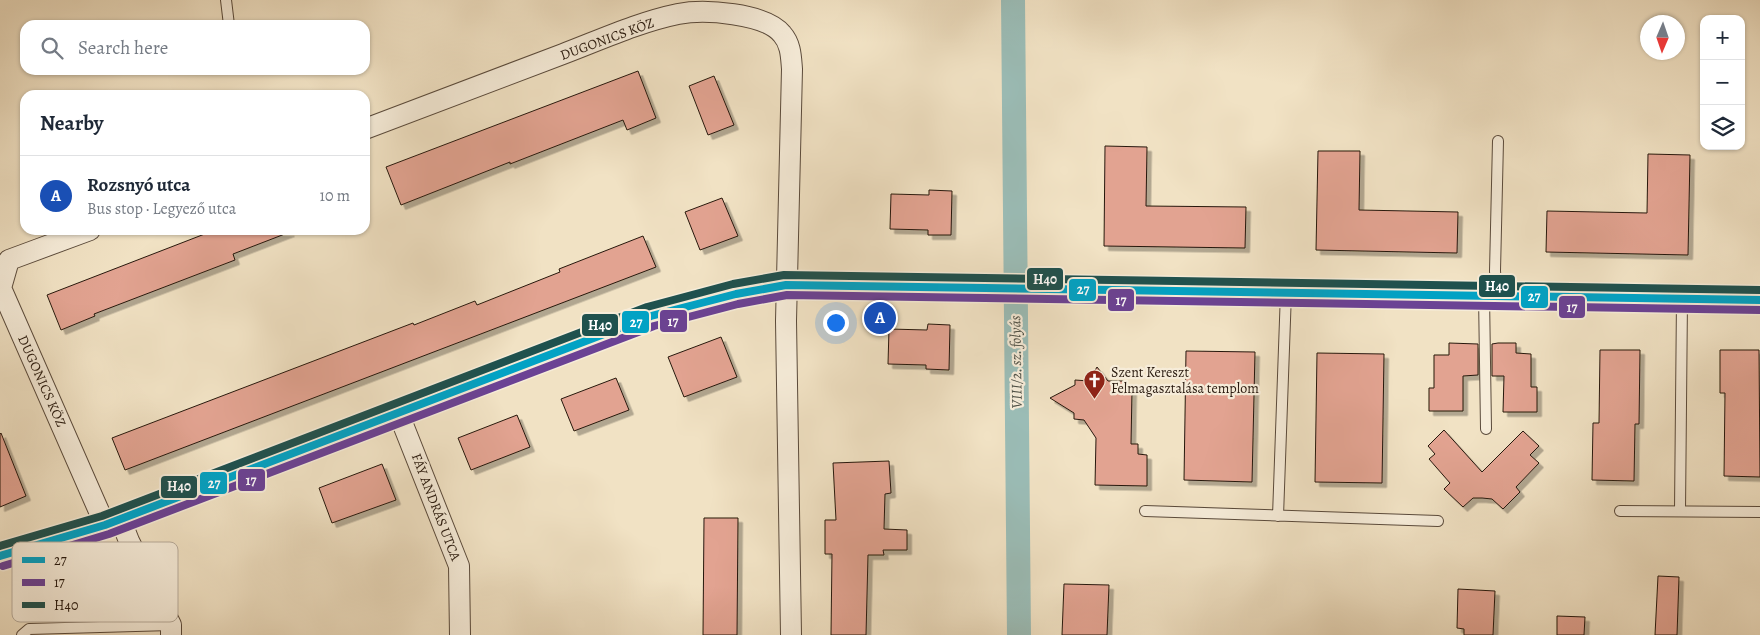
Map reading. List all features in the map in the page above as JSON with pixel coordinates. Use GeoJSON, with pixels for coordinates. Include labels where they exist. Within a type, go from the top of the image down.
{"type":"FeatureCollection","features":[{"type":"Feature","properties":{"kind":"street","name":"DUGONICS KÖZ"},"geometry":{"type":"LineString","coordinates":[[370,127],[624,32],[678,14],[735,15],[760,19],[774,26],[784,35],[790,48],[792,70],[786,286],[791,635]]}},
{"type":"Feature","properties":{"kind":"street","name":"DUGONICS KÖZ"},"geometry":{"type":"LineString","coordinates":[[76,235],[9,260],[1,288],[113,521]]}},
{"type":"Feature","properties":{"kind":"street"},"geometry":{"type":"LineString","coordinates":[[45,542],[113,521],[651,316],[736,294],[786,286],[1031,288],[1760,300]]}},
{"type":"Feature","properties":{"kind":"street","name":"FÁY ANDRÁS UTCA"},"geometry":{"type":"LineString","coordinates":[[398,412],[459,566],[460,635]]}},
{"type":"Feature","properties":{"kind":"street"},"geometry":{"type":"LineString","coordinates":[[113,521],[129,542]]}},
{"type":"Feature","properties":{"kind":"street"},"geometry":{"type":"LineString","coordinates":[[0,556],[12,552]]}},
{"type":"Feature","properties":{"kind":"lane"},"geometry":{"type":"LineString","coordinates":[[226,0],[228,20]]}},
{"type":"Feature","properties":{"kind":"lane"},"geometry":{"type":"LineString","coordinates":[[1486,429],[1490,296],[1496,271],[1498,141]]}},
{"type":"Feature","properties":{"kind":"lane"},"geometry":{"type":"LineString","coordinates":[[1278,516],[1286,292]]}},
{"type":"Feature","properties":{"kind":"lane"},"geometry":{"type":"LineString","coordinates":[[1680,511],[1682,299]]}},
{"type":"Feature","properties":{"kind":"lane"},"geometry":{"type":"LineString","coordinates":[[1145,511],[1438,521]]}},
{"type":"Feature","properties":{"kind":"lane"},"geometry":{"type":"LineString","coordinates":[[1620,511],[1760,512]]}},
{"type":"Feature","properties":{"kind":"lane"},"geometry":{"type":"LineString","coordinates":[[22,635],[28,629],[171,630]]}},
{"type":"Feature","properties":{"kind":"building"},"geometry":{"type":"Polygon","coordinates":[[[638,71],[656,118],[627,130],[623,120],[401,205],[386,167],[638,71]]]}},
{"type":"Feature","properties":{"kind":"building"},"geometry":{"type":"Polygon","coordinates":[[[714,76],[734,125],[708,135],[689,86],[714,76]]]}},
{"type":"Feature","properties":{"kind":"building"},"geometry":{"type":"Polygon","coordinates":[[[1105,146],[1147,147],[1146,206],[1246,207],[1245,248],[1104,246],[1105,146]]]}},
{"type":"Feature","properties":{"kind":"building"},"geometry":{"type":"Polygon","coordinates":[[[1318,151],[1360,151],[1359,210],[1458,212],[1457,253],[1316,250],[1318,151]]]}},
{"type":"Feature","properties":{"kind":"building"},"geometry":{"type":"Polygon","coordinates":[[[1648,154],[1690,155],[1688,255],[1546,252],[1547,211],[1647,213],[1648,154]]]}},
{"type":"Feature","properties":{"kind":"building"},"geometry":{"type":"Polygon","coordinates":[[[929,190],[952,191],[951,235],[928,235],[928,230],[890,229],[891,194],[929,195],[929,190]]]}},
{"type":"Feature","properties":{"kind":"building"},"geometry":{"type":"Polygon","coordinates":[[[722,198],[738,236],[700,250],[685,212],[722,198]]]}},
{"type":"Feature","properties":{"kind":"building"},"geometry":{"type":"Polygon","coordinates":[[[202,235],[282,235],[233,254],[235,260],[94,314],[95,316],[61,330],[47,295],[202,235]]]}},
{"type":"Feature","properties":{"kind":"building"},"geometry":{"type":"Polygon","coordinates":[[[643,236],[656,267],[125,470],[112,438],[413,323],[414,325],[475,301],[477,305],[560,272],[559,269],[643,236]]]}},
{"type":"Feature","properties":{"kind":"building"},"geometry":{"type":"Polygon","coordinates":[[[928,324],[950,325],[949,370],[926,369],[926,365],[888,364],[889,329],[927,330],[928,324]]]}},
{"type":"Feature","properties":{"kind":"building"},"geometry":{"type":"Polygon","coordinates":[[[721,337],[737,377],[684,397],[668,357],[721,337]]]}},
{"type":"Feature","properties":{"kind":"building"},"geometry":{"type":"Polygon","coordinates":[[[1449,343],[1478,344],[1478,375],[1463,376],[1463,411],[1429,411],[1429,388],[1434,388],[1434,355],[1449,355],[1449,343]]]}},
{"type":"Feature","properties":{"kind":"building"},"geometry":{"type":"Polygon","coordinates":[[[1516,343],[1516,353],[1531,354],[1531,387],[1537,387],[1537,412],[1503,412],[1504,376],[1492,376],[1492,344],[1516,343]]]}},
{"type":"Feature","properties":{"kind":"building"},"geometry":{"type":"Polygon","coordinates":[[[1600,350],[1640,350],[1639,424],[1635,424],[1634,481],[1592,480],[1593,423],[1599,423],[1600,350]]]}},
{"type":"Feature","properties":{"kind":"building"},"geometry":{"type":"Polygon","coordinates":[[[1720,350],[1759,350],[1760,477],[1724,476],[1725,393],[1720,393],[1720,350]]]}},
{"type":"Feature","properties":{"kind":"building"},"geometry":{"type":"Polygon","coordinates":[[[1186,351],[1255,352],[1252,482],[1184,480],[1186,351]]]}},
{"type":"Feature","properties":{"kind":"building"},"geometry":{"type":"Polygon","coordinates":[[[1317,353],[1384,354],[1382,483],[1315,482],[1317,353]]]}},
{"type":"Feature","properties":{"kind":"building"},"geometry":{"type":"Polygon","coordinates":[[[1097,367],[1108,381],[1125,381],[1125,390],[1132,390],[1131,444],[1138,444],[1138,454],[1147,455],[1147,486],[1095,485],[1096,438],[1084,420],[1074,419],[1074,413],[1050,398],[1075,385],[1075,380],[1089,381],[1097,367]]]}},
{"type":"Feature","properties":{"kind":"building"},"geometry":{"type":"Polygon","coordinates":[[[616,378],[629,410],[574,431],[561,399],[616,378]]]}},
{"type":"Feature","properties":{"kind":"building"},"geometry":{"type":"Polygon","coordinates":[[[517,415],[530,447],[471,470],[458,438],[517,415]]]}},
{"type":"Feature","properties":{"kind":"building"},"geometry":{"type":"Polygon","coordinates":[[[1444,430],[1482,472],[1523,431],[1539,446],[1530,455],[1539,463],[1516,487],[1520,492],[1503,509],[1492,499],[1482,498],[1473,498],[1463,507],[1444,489],[1450,483],[1429,459],[1435,454],[1428,446],[1444,430]]]}},
{"type":"Feature","properties":{"kind":"building"},"geometry":{"type":"Polygon","coordinates":[[[0,434],[26,496],[0,507],[0,434]]]}},
{"type":"Feature","properties":{"kind":"building"},"geometry":{"type":"Polygon","coordinates":[[[889,461],[891,493],[885,494],[884,529],[907,530],[907,550],[883,550],[884,555],[868,555],[866,635],[831,635],[832,554],[825,554],[825,520],[836,520],[833,463],[889,461]]]}},
{"type":"Feature","properties":{"kind":"building"},"geometry":{"type":"Polygon","coordinates":[[[382,464],[396,500],[332,523],[319,488],[382,464]]]}},
{"type":"Feature","properties":{"kind":"building"},"geometry":{"type":"Polygon","coordinates":[[[704,518],[738,518],[737,635],[703,635],[704,518]]]}},
{"type":"Feature","properties":{"kind":"building"},"geometry":{"type":"Polygon","coordinates":[[[1658,576],[1679,577],[1677,635],[1655,635],[1658,576]]]}},
{"type":"Feature","properties":{"kind":"building"},"geometry":{"type":"Polygon","coordinates":[[[1064,584],[1109,585],[1107,635],[1062,635],[1064,584]]]}},
{"type":"Feature","properties":{"kind":"building"},"geometry":{"type":"Polygon","coordinates":[[[1458,589],[1495,591],[1493,635],[1464,635],[1464,629],[1457,628],[1458,589]]]}},
{"type":"Feature","properties":{"kind":"building"},"geometry":{"type":"Polygon","coordinates":[[[1557,616],[1585,617],[1584,635],[1557,635],[1557,616]]]}},
{"type":"Feature","properties":{"kind":"waterway","name":"VIII/2. sz. folyás"},"geometry":{"type":"LineString","coordinates":[[1013,0],[1019,635]]}},
{"type":"Feature","properties":{"kind":"transit line","name":"H40"},"geometry":{"type":"LineString","coordinates":[[14,542],[102,516],[647,307],[733,284],[784,275],[1760,290]]}},
{"type":"Feature","properties":{"kind":"transit line","name":"27"},"geometry":{"type":"LineString","coordinates":[[47,542],[105,525],[651,316],[736,294],[786,285],[1760,300]]}},
{"type":"Feature","properties":{"kind":"transit line","name":"17"},"geometry":{"type":"LineString","coordinates":[[82,542],[109,534],[654,326],[738,304],[787,295],[1760,310]]}},
{"type":"Feature","properties":{"kind":"transit line","name":"H40"},"geometry":{"type":"LineString","coordinates":[[0,546],[12,542]]}},
{"type":"Feature","properties":{"kind":"transit line","name":"27"},"geometry":{"type":"LineString","coordinates":[[0,556],[12,552]]}},
{"type":"Feature","properties":{"kind":"transit line","name":"17"},"geometry":{"type":"LineString","coordinates":[[3,566],[12,563]]}},
{"type":"Feature","properties":{"kind":"place","name":"Rozsnyó utca"},"geometry":{"type":"Point","coordinates":[880,318]}},
{"type":"Feature","properties":{"kind":"place","name":"Szent Kereszt Felmagasztalása templom"},"geometry":{"type":"Point","coordinates":[1095,399]}}]}
